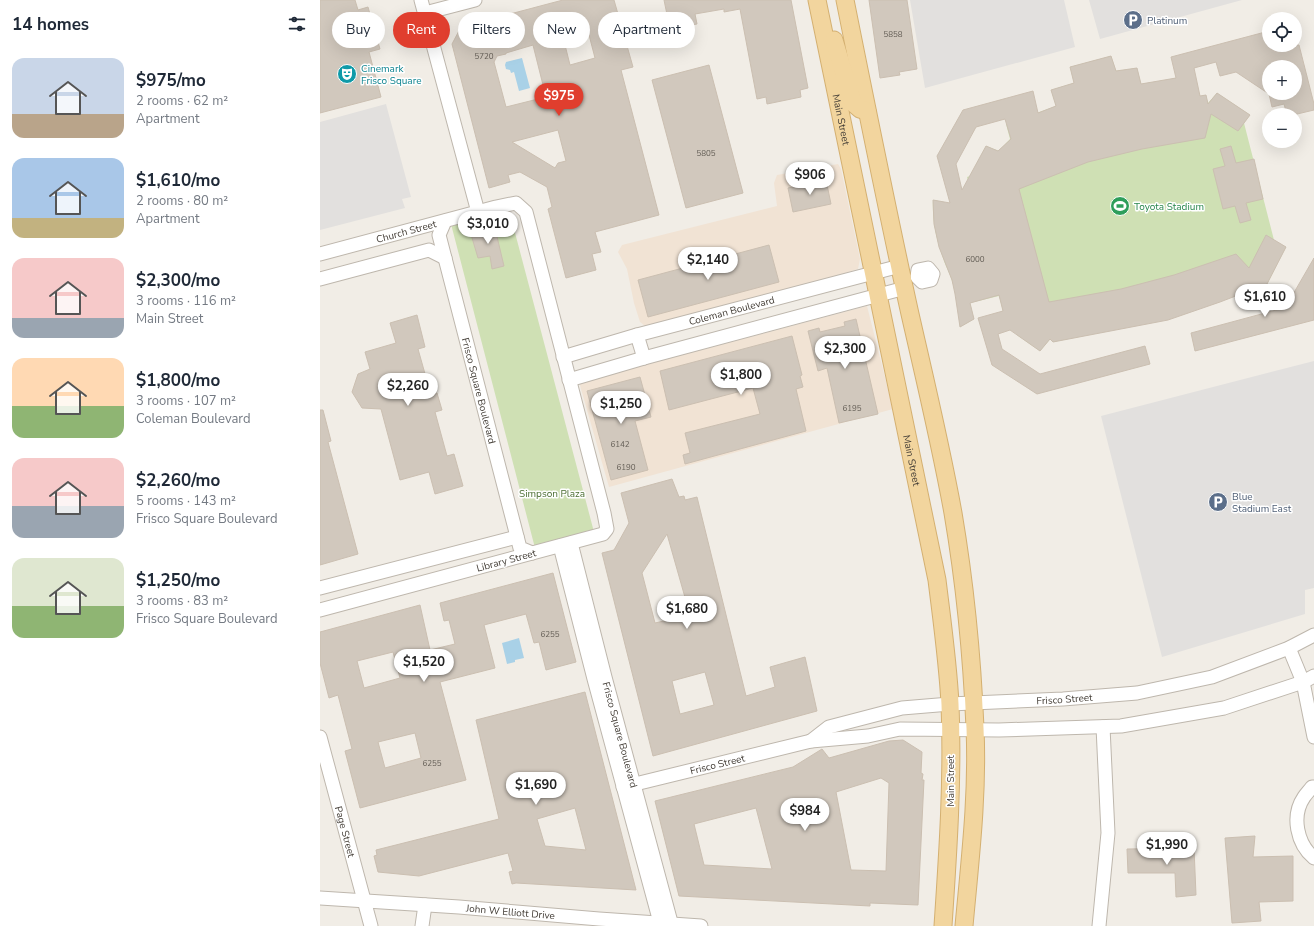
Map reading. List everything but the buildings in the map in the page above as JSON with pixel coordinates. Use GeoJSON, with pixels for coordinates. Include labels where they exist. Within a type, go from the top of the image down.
{"type":"FeatureCollection","features":[{"type":"Feature","properties":{"kind":"main road"},"geometry":{"type":"LineString","coordinates":[[817,0],[826,17],[853,103],[860,109],[867,111]]}},
{"type":"Feature","properties":{"kind":"main road","name":"Main Street"},"geometry":{"type":"LineString","coordinates":[[817,0],[937,580],[950,704],[950,818],[943,926]]}},
{"type":"Feature","properties":{"kind":"main road"},"geometry":{"type":"LineString","coordinates":[[845,0],[867,111],[906,278],[952,511],[961,567],[974,703],[975,730],[974,818],[964,926]]}},
{"type":"Feature","properties":{"kind":"street"},"geometry":{"type":"LineString","coordinates":[[421,0],[425,12]]}},
{"type":"Feature","properties":{"kind":"street"},"geometry":{"type":"LineString","coordinates":[[429,12],[475,0]]}},
{"type":"Feature","properties":{"kind":"street"},"geometry":{"type":"LineString","coordinates":[[434,48],[478,212]]}},
{"type":"Feature","properties":{"kind":"street","name":"Church Street"},"geometry":{"type":"LineString","coordinates":[[320,254],[445,220],[516,203],[526,212],[563,357]]}},
{"type":"Feature","properties":{"kind":"street","name":"Frisco Square Boulevard"},"geometry":{"type":"LineString","coordinates":[[445,220],[439,235],[517,537],[520,548],[532,553]]}},
{"type":"Feature","properties":{"kind":"street"},"geometry":{"type":"LineString","coordinates":[[320,280],[430,250],[445,258]]}},
{"type":"Feature","properties":{"kind":"street","name":"Coleman Boulevard"},"geometry":{"type":"LineString","coordinates":[[563,357],[637,334],[874,273],[906,278]]}},
{"type":"Feature","properties":{"kind":"street"},"geometry":{"type":"LineString","coordinates":[[563,357],[570,380],[644,358],[879,296],[906,278],[922,282],[931,280],[934,274]]}},
{"type":"Feature","properties":{"kind":"street"},"geometry":{"type":"LineString","coordinates":[[637,334],[644,358]]}},
{"type":"Feature","properties":{"kind":"street","name":"Library Street"},"geometry":{"type":"LineString","coordinates":[[320,610],[603,534],[607,529],[604,513],[570,380]]}},
{"type":"Feature","properties":{"kind":"street","name":"Library Street"},"geometry":{"type":"LineString","coordinates":[[320,588],[517,537]]}},
{"type":"Feature","properties":{"kind":"street","name":"Frisco Square Boulevard"},"geometry":{"type":"LineString","coordinates":[[566,544],[666,924]]}},
{"type":"Feature","properties":{"kind":"street"},"geometry":{"type":"LineString","coordinates":[[398,568],[402,588]]}},
{"type":"Feature","properties":{"kind":"street","name":"Frisco Street"},"geometry":{"type":"LineString","coordinates":[[811,740],[828,727],[902,708],[950,704],[1063,699],[1137,693],[1212,677],[1289,648],[1314,635]]}},
{"type":"Feature","properties":{"kind":"street"},"geometry":{"type":"LineString","coordinates":[[1289,648],[1308,679],[1314,737]]}},
{"type":"Feature","properties":{"kind":"street","name":"Frisco Street"},"geometry":{"type":"LineString","coordinates":[[629,786],[811,740],[868,736],[900,729],[975,730],[1121,726],[1224,708],[1308,679]]}},
{"type":"Feature","properties":{"kind":"street"},"geometry":{"type":"LineString","coordinates":[[1099,926],[1108,833],[1103,727]]}},
{"type":"Feature","properties":{"kind":"street","name":"Page Street"},"geometry":{"type":"LineString","coordinates":[[320,737],[371,926]]}},
{"type":"Feature","properties":{"kind":"street"},"geometry":{"type":"LineString","coordinates":[[1313,783],[1303,798],[1299,811],[1297,828],[1301,843],[1307,852],[1314,858]]}},
{"type":"Feature","properties":{"kind":"street","name":"John W Elliott Drive"},"geometry":{"type":"LineString","coordinates":[[320,898],[425,905],[599,923],[701,926]]}},
{"type":"Feature","properties":{"kind":"street"},"geometry":{"type":"LineString","coordinates":[[422,926],[425,905]]}},
{"type":"Feature","properties":{"kind":"shaded area"},"geometry":{"type":"Polygon","coordinates":[[[910,0],[1064,0],[1075,47],[925,88],[910,0]]]}},
{"type":"Feature","properties":{"kind":"shaded area","name":"Platinum"},"geometry":{"type":"Polygon","coordinates":[[[1089,0],[1242,0],[1100,39],[1089,0]]]}},
{"type":"Feature","properties":{"kind":"shaded area"},"geometry":{"type":"Polygon","coordinates":[[[386,104],[411,197],[402,199],[405,208],[320,230],[320,122],[386,104]]]}},
{"type":"Feature","properties":{"kind":"shaded area"},"geometry":{"type":"Polygon","coordinates":[[[838,164],[841,169],[860,259],[858,269],[817,282],[645,326],[640,322],[634,303],[627,269],[618,252],[622,245],[777,206],[774,183],[777,175],[838,164]]]}},
{"type":"Feature","properties":{"kind":"shaded area"},"geometry":{"type":"Polygon","coordinates":[[[867,306],[893,409],[609,487],[579,382],[867,306]]]}},
{"type":"Feature","properties":{"kind":"shaded area","name":"Blue Stadium East"},"geometry":{"type":"Polygon","coordinates":[[[1314,361],[1314,588],[1305,590],[1305,614],[1162,657],[1101,416],[1314,361]]]}},
{"type":"Feature","properties":{"kind":"green space","name":"Toyota Stadium"},"geometry":{"type":"Polygon","coordinates":[[[1111,56],[1116,71],[1137,68],[1141,84],[1195,75],[1200,96],[1206,95],[1208,103],[1217,93],[1250,115],[1244,123],[1274,240],[1286,247],[1267,284],[1253,276],[1257,288],[1168,319],[1053,342],[1050,339],[1040,351],[1017,335],[1024,321],[1008,330],[999,296],[970,303],[974,319],[960,327],[954,287],[936,237],[933,215],[933,200],[944,202],[949,220],[976,212],[967,177],[970,176],[986,146],[999,151],[1010,139],[1006,124],[1056,106],[1051,90],[1074,83],[1070,67],[1111,56]]]}},
{"type":"Feature","properties":{"kind":"green space","name":"Simpson Plaza"},"geometry":{"type":"Polygon","coordinates":[[[509,210],[594,532],[535,548],[451,224],[509,210]]]}},
{"type":"Feature","properties":{"kind":"water"},"geometry":{"type":"Polygon","coordinates":[[[522,58],[530,88],[519,91],[514,72],[511,73],[510,70],[506,69],[505,65],[506,62],[522,58]]]}},
{"type":"Feature","properties":{"kind":"water"},"geometry":{"type":"Polygon","coordinates":[[[519,638],[524,658],[507,664],[502,643],[519,638]]]}},
{"type":"Feature","properties":{"kind":"place","name":"Platinum"},"geometry":{"type":"Point","coordinates":[1133,20]}},
{"type":"Feature","properties":{"kind":"place","name":"Cinemark Frisco Square"},"geometry":{"type":"Point","coordinates":[347,74]}},
{"type":"Feature","properties":{"kind":"place","name":"Toyota Stadium"},"geometry":{"type":"Point","coordinates":[1120,206]}},
{"type":"Feature","properties":{"kind":"place","name":"Blue Stadium East"},"geometry":{"type":"Point","coordinates":[1218,502]}}]}
